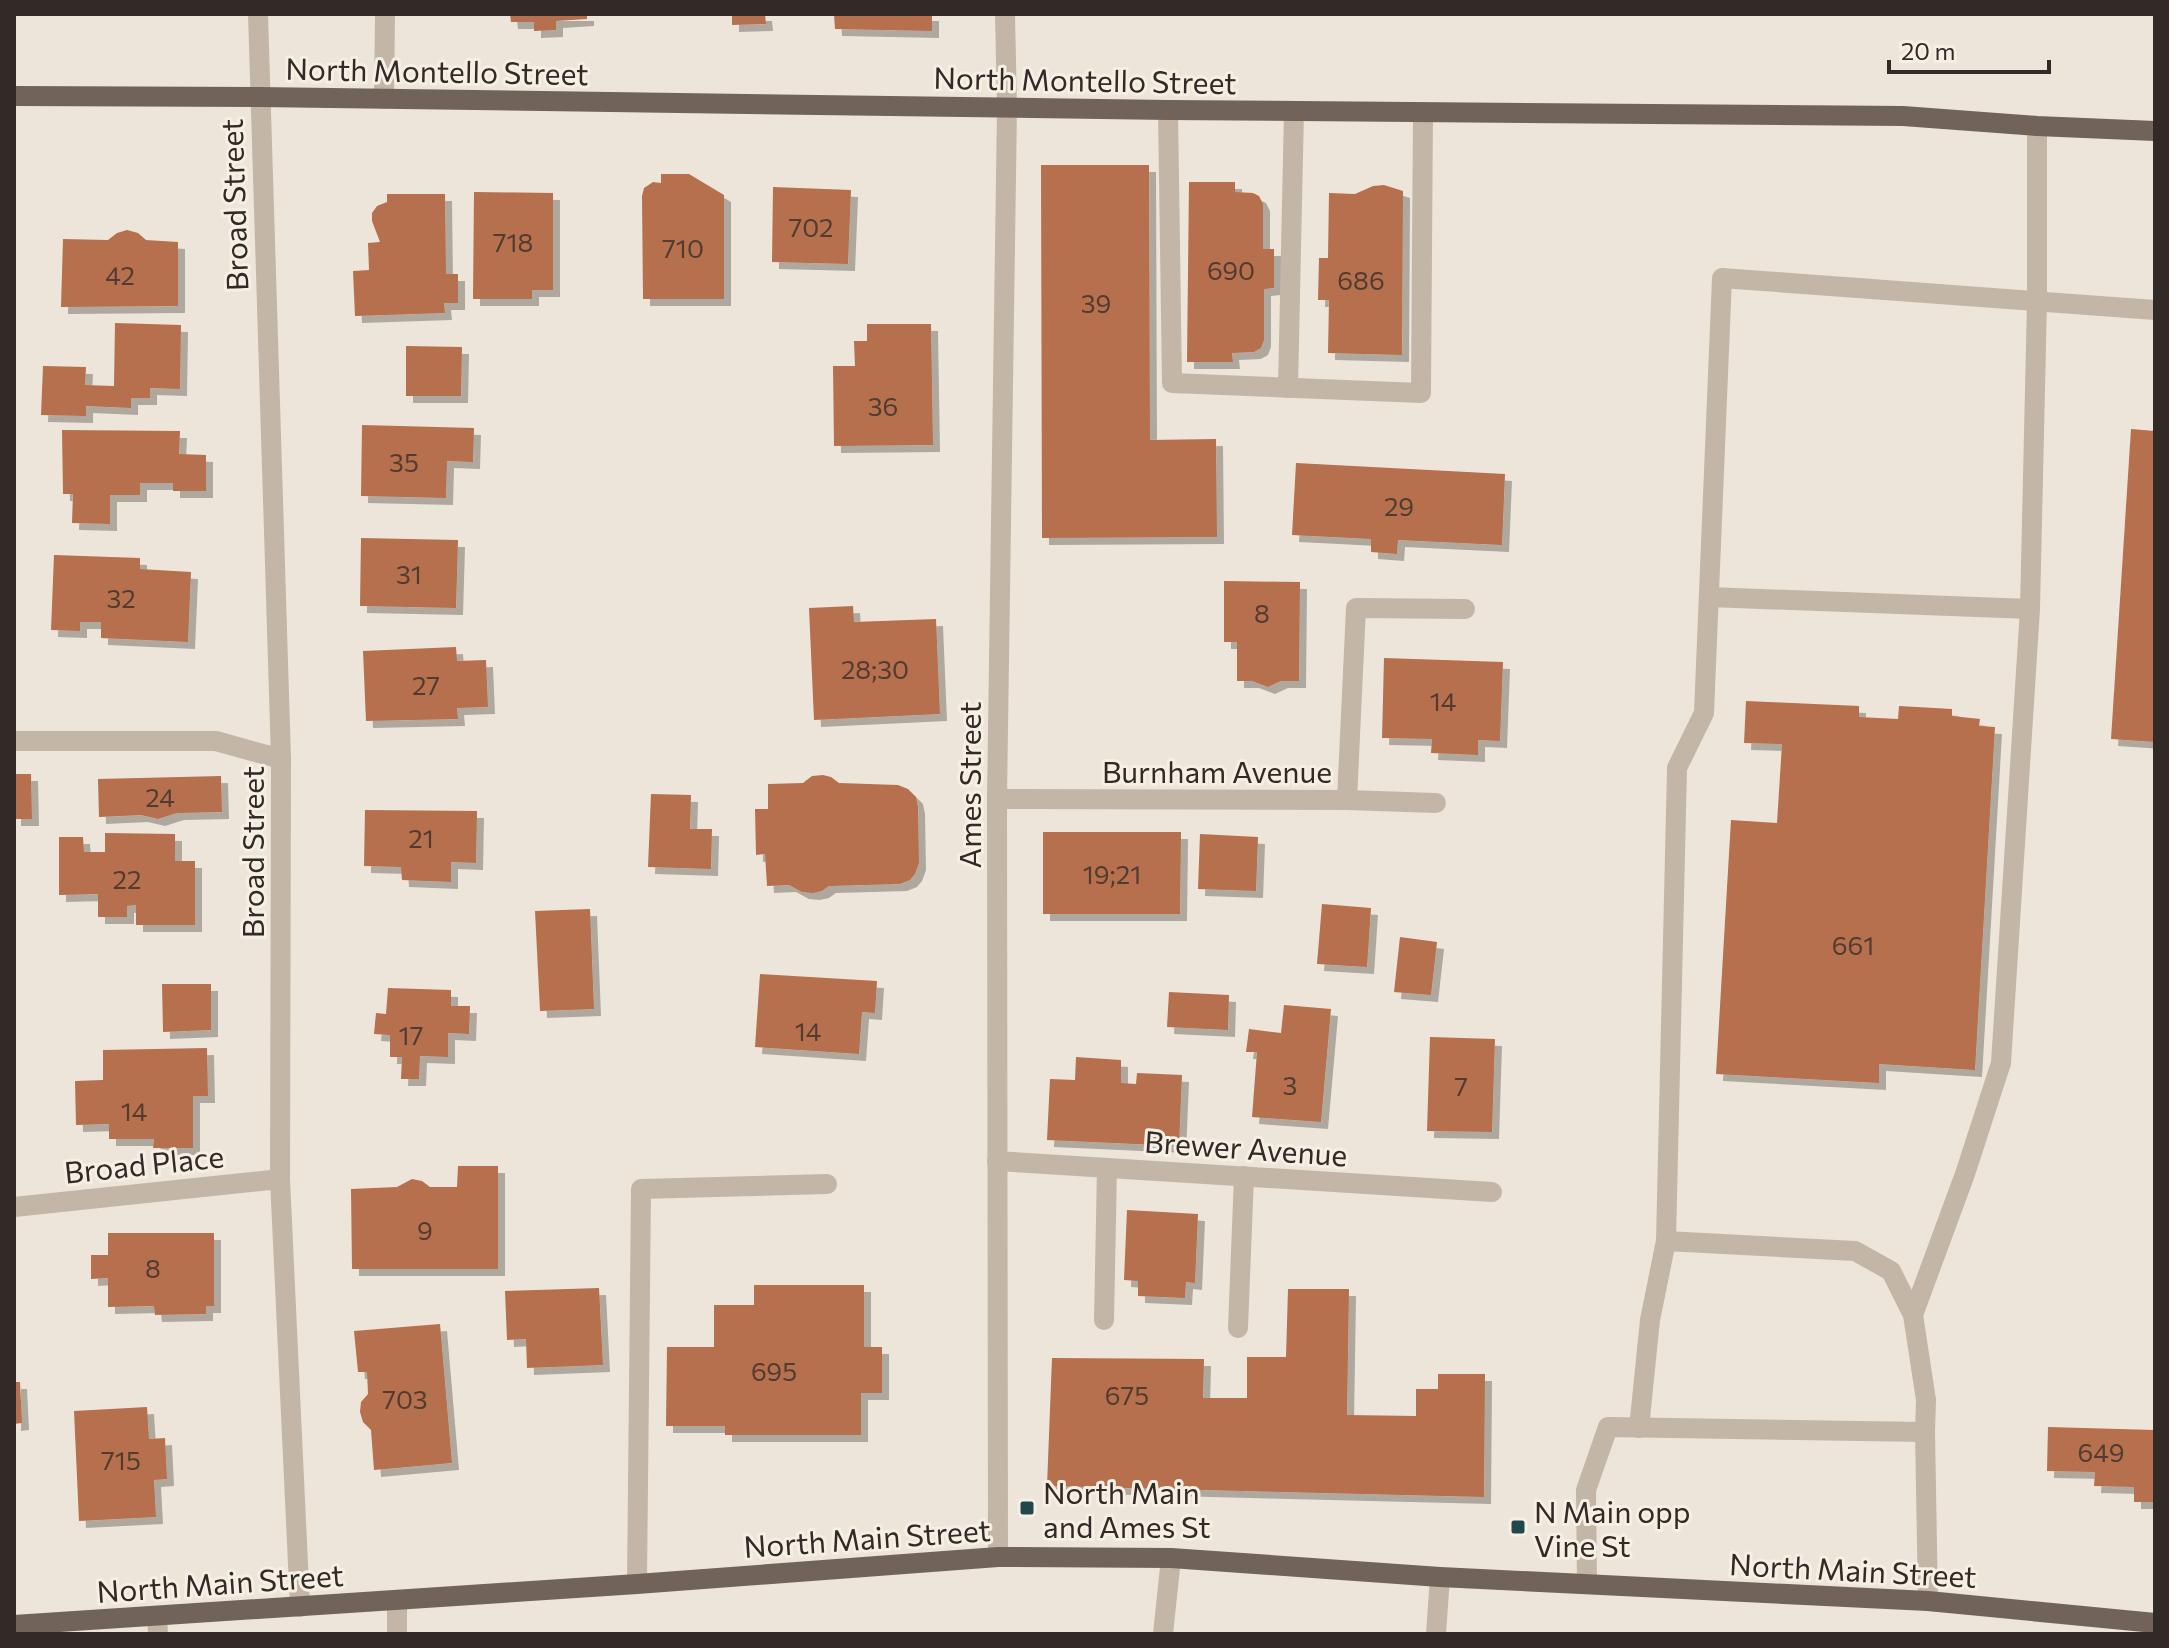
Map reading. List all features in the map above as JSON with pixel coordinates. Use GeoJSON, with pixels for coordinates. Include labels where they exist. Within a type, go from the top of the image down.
{"type":"FeatureCollection","features":[{"type":"Feature","properties":{"kind":"main road","name":"North Montello Street"},"geometry":{"type":"LineString","coordinates":[[14,96],[1903,116],[2155,131]]}},
{"type":"Feature","properties":{"kind":"main road","name":"North Main Street"},"geometry":{"type":"LineString","coordinates":[[14,1625],[158,1625],[300,1607],[998,1557],[1171,1558],[1440,1577],[1928,1601],[2155,1623]]}},
{"type":"Feature","properties":{"kind":"street","name":"Broad Street"},"geometry":{"type":"LineString","coordinates":[[258,14],[281,759],[280,1179],[300,1607]]}},
{"type":"Feature","properties":{"kind":"street"},"geometry":{"type":"LineString","coordinates":[[384,99],[385,14]]}},
{"type":"Feature","properties":{"kind":"street","name":"Ames Street"},"geometry":{"type":"LineString","coordinates":[[998,1557],[997,799],[1007,108],[1005,14]]}},
{"type":"Feature","properties":{"kind":"street"},"geometry":{"type":"LineString","coordinates":[[1168,110],[1172,383],[1421,393],[1423,112]]}},
{"type":"Feature","properties":{"kind":"street"},"geometry":{"type":"LineString","coordinates":[[1288,388],[1294,111]]}},
{"type":"Feature","properties":{"kind":"street"},"geometry":{"type":"LineString","coordinates":[[1913,1315],[1965,1174],[2001,1063],[2030,609],[2037,301],[2037,126]]}},
{"type":"Feature","properties":{"kind":"street"},"geometry":{"type":"LineString","coordinates":[[1639,1428],[1650,1320],[1666,1241],[1677,768],[1704,713],[1722,278],[2155,310]]}},
{"type":"Feature","properties":{"kind":"street"},"geometry":{"type":"LineString","coordinates":[[1709,597],[2030,609]]}},
{"type":"Feature","properties":{"kind":"street"},"geometry":{"type":"LineString","coordinates":[[1347,800],[1356,608],[1465,609]]}},
{"type":"Feature","properties":{"kind":"street"},"geometry":{"type":"LineString","coordinates":[[14,741],[216,741],[281,759]]}},
{"type":"Feature","properties":{"kind":"street","name":"Burnham Avenue"},"geometry":{"type":"LineString","coordinates":[[997,799],[1436,803]]}},
{"type":"Feature","properties":{"kind":"street","name":"Brewer Avenue"},"geometry":{"type":"LineString","coordinates":[[997,1161],[1492,1192]]}},
{"type":"Feature","properties":{"kind":"street"},"geometry":{"type":"LineString","coordinates":[[1104,1320],[1107,1168]]}},
{"type":"Feature","properties":{"kind":"street"},"geometry":{"type":"LineString","coordinates":[[1238,1328],[1244,1176]]}},
{"type":"Feature","properties":{"kind":"street","name":"Broad Place"},"geometry":{"type":"LineString","coordinates":[[14,1207],[280,1179]]}},
{"type":"Feature","properties":{"kind":"street"},"geometry":{"type":"LineString","coordinates":[[637,1584],[641,1189],[827,1184]]}},
{"type":"Feature","properties":{"kind":"street"},"geometry":{"type":"LineString","coordinates":[[1666,1241],[1855,1251],[1891,1271],[1913,1315],[1926,1400],[1928,1601]]}},
{"type":"Feature","properties":{"kind":"street"},"geometry":{"type":"LineString","coordinates":[[1587,1584],[1586,1490],[1608,1427],[1925,1432]]}},
{"type":"Feature","properties":{"kind":"street"},"geometry":{"type":"LineString","coordinates":[[1163,1634],[1171,1558]]}},
{"type":"Feature","properties":{"kind":"street"},"geometry":{"type":"LineString","coordinates":[[1436,1634],[1440,1577]]}},
{"type":"Feature","properties":{"kind":"street"},"geometry":{"type":"LineString","coordinates":[[397,1600],[397,1634]]}},
{"type":"Feature","properties":{"kind":"building"},"geometry":{"type":"Polygon","coordinates":[[[510,14],[587,14],[587,19],[556,21],[556,30],[534,31],[534,22],[511,22],[510,14]]]}},
{"type":"Feature","properties":{"kind":"building"},"geometry":{"type":"Polygon","coordinates":[[[732,14],[765,14],[766,24],[732,25],[732,14]]]}},
{"type":"Feature","properties":{"kind":"building"},"geometry":{"type":"Polygon","coordinates":[[[834,14],[932,14],[932,31],[835,29],[834,14]]]}},
{"type":"Feature","properties":{"kind":"building"},"geometry":{"type":"Polygon","coordinates":[[[1041,165],[1149,165],[1150,440],[1216,439],[1217,537],[1042,538],[1041,165]]]}},
{"type":"Feature","properties":{"kind":"building"},"geometry":{"type":"Polygon","coordinates":[[[661,174],[689,174],[724,195],[724,299],[643,299],[642,196],[644,188],[653,182],[661,183],[661,174]]]}},
{"type":"Feature","properties":{"kind":"building"},"geometry":{"type":"Polygon","coordinates":[[[1189,182],[1235,182],[1235,192],[1259,196],[1263,204],[1263,249],[1274,249],[1274,288],[1264,289],[1264,340],[1261,348],[1254,352],[1232,353],[1233,362],[1187,362],[1189,182]]]}},
{"type":"Feature","properties":{"kind":"building"},"geometry":{"type":"Polygon","coordinates":[[[1384,185],[1403,191],[1402,355],[1328,353],[1329,300],[1318,300],[1319,258],[1328,258],[1329,193],[1355,194],[1384,185]]]}},
{"type":"Feature","properties":{"kind":"building"},"geometry":{"type":"Polygon","coordinates":[[[773,187],[851,190],[848,264],[772,262],[773,187]]]}},
{"type":"Feature","properties":{"kind":"building"},"geometry":{"type":"Polygon","coordinates":[[[474,192],[553,193],[553,290],[532,290],[532,299],[473,299],[474,192]]]}},
{"type":"Feature","properties":{"kind":"building"},"geometry":{"type":"Polygon","coordinates":[[[387,194],[445,194],[446,274],[458,274],[458,303],[444,303],[445,313],[355,316],[353,271],[369,270],[368,243],[380,242],[372,213],[377,206],[387,202],[387,194]]]}},
{"type":"Feature","properties":{"kind":"building"},"geometry":{"type":"Polygon","coordinates":[[[127,230],[138,233],[146,240],[178,242],[178,306],[61,307],[63,239],[108,240],[127,230]]]}},
{"type":"Feature","properties":{"kind":"building"},"geometry":{"type":"Polygon","coordinates":[[[115,323],[181,325],[180,389],[150,388],[150,398],[131,398],[131,408],[86,406],[86,416],[41,415],[43,366],[86,367],[85,385],[114,386],[115,323]]]}},
{"type":"Feature","properties":{"kind":"building"},"geometry":{"type":"Polygon","coordinates":[[[867,324],[931,324],[933,445],[834,446],[833,366],[855,366],[854,341],[867,341],[867,324]]]}},
{"type":"Feature","properties":{"kind":"building"},"geometry":{"type":"Polygon","coordinates":[[[406,346],[462,347],[461,396],[406,396],[406,346]]]}},
{"type":"Feature","properties":{"kind":"building"},"geometry":{"type":"Polygon","coordinates":[[[362,425],[474,428],[473,462],[447,461],[446,498],[361,496],[362,425]]]}},
{"type":"Feature","properties":{"kind":"building"},"geometry":{"type":"Polygon","coordinates":[[[2131,429],[2155,431],[2155,742],[2111,739],[2131,429]]]}},
{"type":"Feature","properties":{"kind":"building"},"geometry":{"type":"Polygon","coordinates":[[[62,430],[180,431],[179,454],[206,455],[206,491],[173,491],[173,483],[140,483],[140,495],[110,495],[110,524],[72,523],[73,494],[63,494],[62,430]]]}},
{"type":"Feature","properties":{"kind":"building"},"geometry":{"type":"Polygon","coordinates":[[[1296,463],[1505,474],[1502,545],[1398,540],[1397,554],[1371,552],[1371,539],[1292,535],[1296,463]]]}},
{"type":"Feature","properties":{"kind":"building"},"geometry":{"type":"Polygon","coordinates":[[[361,538],[458,540],[456,608],[360,606],[361,538]]]}},
{"type":"Feature","properties":{"kind":"building"},"geometry":{"type":"Polygon","coordinates":[[[54,555],[140,558],[140,569],[191,572],[188,642],[101,638],[101,622],[80,622],[80,631],[51,630],[54,555]]]}},
{"type":"Feature","properties":{"kind":"building"},"geometry":{"type":"Polygon","coordinates":[[[1224,581],[1300,582],[1299,681],[1281,681],[1268,687],[1252,681],[1237,681],[1237,642],[1224,642],[1224,581]]]}},
{"type":"Feature","properties":{"kind":"building"},"geometry":{"type":"Polygon","coordinates":[[[853,606],[854,622],[936,619],[940,714],[814,720],[809,608],[853,606]]]}},
{"type":"Feature","properties":{"kind":"building"},"geometry":{"type":"Polygon","coordinates":[[[456,647],[457,661],[486,660],[488,707],[457,708],[458,719],[366,721],[363,651],[456,647]]]}},
{"type":"Feature","properties":{"kind":"building"},"geometry":{"type":"Polygon","coordinates":[[[1384,658],[1503,662],[1500,741],[1478,740],[1478,755],[1431,753],[1432,739],[1382,738],[1384,658]]]}},
{"type":"Feature","properties":{"kind":"building"},"geometry":{"type":"Polygon","coordinates":[[[1746,701],[1859,706],[1859,717],[1898,719],[1899,706],[1952,709],[1952,716],[1980,719],[1979,726],[1995,727],[1975,1070],[1879,1064],[1879,1083],[1716,1074],[1731,820],[1777,823],[1782,744],[1744,743],[1746,701]]]}},
{"type":"Feature","properties":{"kind":"building"},"geometry":{"type":"Polygon","coordinates":[[[14,774],[31,774],[32,819],[14,819],[14,774]]]}},
{"type":"Feature","properties":{"kind":"building"},"geometry":{"type":"Polygon","coordinates":[[[823,775],[839,783],[898,785],[916,797],[919,863],[910,880],[900,884],[829,886],[813,893],[802,892],[789,885],[767,886],[765,854],[756,855],[755,809],[768,809],[768,784],[803,783],[812,776],[823,775]]]}},
{"type":"Feature","properties":{"kind":"building"},"geometry":{"type":"Polygon","coordinates":[[[221,776],[222,812],[177,813],[158,819],[141,815],[99,817],[98,779],[221,776]]]}},
{"type":"Feature","properties":{"kind":"building"},"geometry":{"type":"Polygon","coordinates":[[[651,794],[691,795],[690,829],[712,829],[711,869],[648,867],[651,794]]]}},
{"type":"Feature","properties":{"kind":"building"},"geometry":{"type":"Polygon","coordinates":[[[365,810],[477,811],[476,863],[451,862],[451,882],[402,880],[401,867],[364,866],[365,810]]]}},
{"type":"Feature","properties":{"kind":"building"},"geometry":{"type":"Polygon","coordinates":[[[1043,832],[1181,832],[1180,914],[1043,914],[1043,832]]]}},
{"type":"Feature","properties":{"kind":"building"},"geometry":{"type":"Polygon","coordinates":[[[105,833],[175,834],[175,861],[195,861],[195,925],[136,925],[136,905],[127,906],[127,917],[98,917],[98,894],[59,895],[59,837],[83,837],[84,852],[105,852],[105,833]]]}},
{"type":"Feature","properties":{"kind":"building"},"geometry":{"type":"Polygon","coordinates":[[[1200,834],[1258,837],[1256,891],[1198,889],[1200,834]]]}},
{"type":"Feature","properties":{"kind":"building"},"geometry":{"type":"Polygon","coordinates":[[[1322,904],[1371,908],[1367,967],[1317,964],[1322,904]]]}},
{"type":"Feature","properties":{"kind":"building"},"geometry":{"type":"Polygon","coordinates":[[[590,909],[594,1009],[540,1011],[535,911],[590,909]]]}},
{"type":"Feature","properties":{"kind":"building"},"geometry":{"type":"Polygon","coordinates":[[[1400,937],[1437,942],[1431,995],[1394,992],[1400,937]]]}},
{"type":"Feature","properties":{"kind":"building"},"geometry":{"type":"Polygon","coordinates":[[[760,974],[877,981],[875,1013],[862,1012],[859,1054],[755,1047],[760,974]]]}},
{"type":"Feature","properties":{"kind":"building"},"geometry":{"type":"Polygon","coordinates":[[[162,984],[211,984],[211,1030],[163,1032],[162,984]]]}},
{"type":"Feature","properties":{"kind":"building"},"geometry":{"type":"Polygon","coordinates":[[[388,988],[451,990],[451,1006],[470,1006],[469,1034],[448,1033],[448,1057],[420,1056],[419,1079],[401,1079],[402,1057],[390,1057],[390,1035],[374,1034],[376,1013],[386,1014],[388,988]]]}},
{"type":"Feature","properties":{"kind":"building"},"geometry":{"type":"Polygon","coordinates":[[[1169,992],[1229,995],[1228,1030],[1167,1027],[1169,992]]]}},
{"type":"Feature","properties":{"kind":"building"},"geometry":{"type":"Polygon","coordinates":[[[1284,1005],[1331,1009],[1321,1122],[1252,1117],[1257,1052],[1246,1052],[1249,1029],[1281,1033],[1284,1005]]]}},
{"type":"Feature","properties":{"kind":"building"},"geometry":{"type":"Polygon","coordinates":[[[1430,1037],[1495,1039],[1492,1132],[1427,1131],[1430,1037]]]}},
{"type":"Feature","properties":{"kind":"building"},"geometry":{"type":"Polygon","coordinates":[[[207,1048],[208,1096],[193,1096],[193,1148],[153,1148],[154,1139],[109,1139],[109,1124],[76,1125],[75,1081],[103,1080],[103,1050],[207,1048]]]}},
{"type":"Feature","properties":{"kind":"building"},"geometry":{"type":"Polygon","coordinates":[[[1076,1057],[1121,1060],[1121,1083],[1136,1084],[1137,1073],[1182,1075],[1179,1146],[1047,1140],[1050,1079],[1075,1080],[1076,1057]]]}},
{"type":"Feature","properties":{"kind":"building"},"geometry":{"type":"Polygon","coordinates":[[[458,1166],[498,1166],[498,1269],[352,1269],[351,1189],[397,1187],[412,1179],[430,1187],[457,1187],[458,1166]]]}},
{"type":"Feature","properties":{"kind":"building"},"geometry":{"type":"Polygon","coordinates":[[[1127,1210],[1198,1214],[1195,1283],[1186,1282],[1185,1298],[1138,1296],[1138,1281],[1124,1280],[1127,1210]]]}},
{"type":"Feature","properties":{"kind":"building"},"geometry":{"type":"Polygon","coordinates":[[[108,1233],[214,1233],[214,1306],[206,1306],[206,1314],[155,1315],[154,1306],[108,1307],[108,1278],[91,1279],[91,1255],[108,1255],[108,1233]]]}},
{"type":"Feature","properties":{"kind":"building"},"geometry":{"type":"Polygon","coordinates":[[[754,1285],[864,1285],[864,1347],[882,1347],[882,1393],[861,1393],[861,1435],[725,1435],[725,1426],[666,1426],[667,1347],[714,1347],[714,1305],[754,1305],[754,1285]]]}},
{"type":"Feature","properties":{"kind":"building"},"geometry":{"type":"Polygon","coordinates":[[[599,1288],[603,1365],[527,1368],[526,1339],[507,1340],[505,1291],[599,1288]]]}},
{"type":"Feature","properties":{"kind":"building"},"geometry":{"type":"Polygon","coordinates":[[[1288,1289],[1349,1289],[1347,1415],[1416,1416],[1416,1389],[1438,1389],[1438,1374],[1485,1374],[1484,1497],[1047,1486],[1052,1358],[1204,1359],[1203,1398],[1247,1398],[1247,1357],[1286,1357],[1288,1289]]]}},
{"type":"Feature","properties":{"kind":"building"},"geometry":{"type":"Polygon","coordinates":[[[440,1324],[452,1463],[374,1470],[371,1430],[363,1422],[360,1412],[361,1402],[368,1394],[367,1372],[358,1372],[354,1331],[440,1324]]]}},
{"type":"Feature","properties":{"kind":"building"},"geometry":{"type":"Polygon","coordinates":[[[14,1382],[20,1382],[22,1423],[14,1424],[14,1382]]]}},
{"type":"Feature","properties":{"kind":"building"},"geometry":{"type":"Polygon","coordinates":[[[147,1407],[149,1439],[165,1438],[167,1479],[154,1480],[156,1517],[79,1521],[74,1411],[147,1407]]]}},
{"type":"Feature","properties":{"kind":"building"},"geometry":{"type":"Polygon","coordinates":[[[2048,1427],[2155,1430],[2155,1502],[2134,1502],[2134,1487],[2094,1486],[2095,1472],[2047,1471],[2048,1427]]]}},
{"type":"Feature","properties":{"kind":"place","name":"North Main and Ames St"},"geometry":{"type":"Point","coordinates":[1027,1508]}},
{"type":"Feature","properties":{"kind":"place","name":"N Main opp Vine St"},"geometry":{"type":"Point","coordinates":[1518,1527]}}]}
